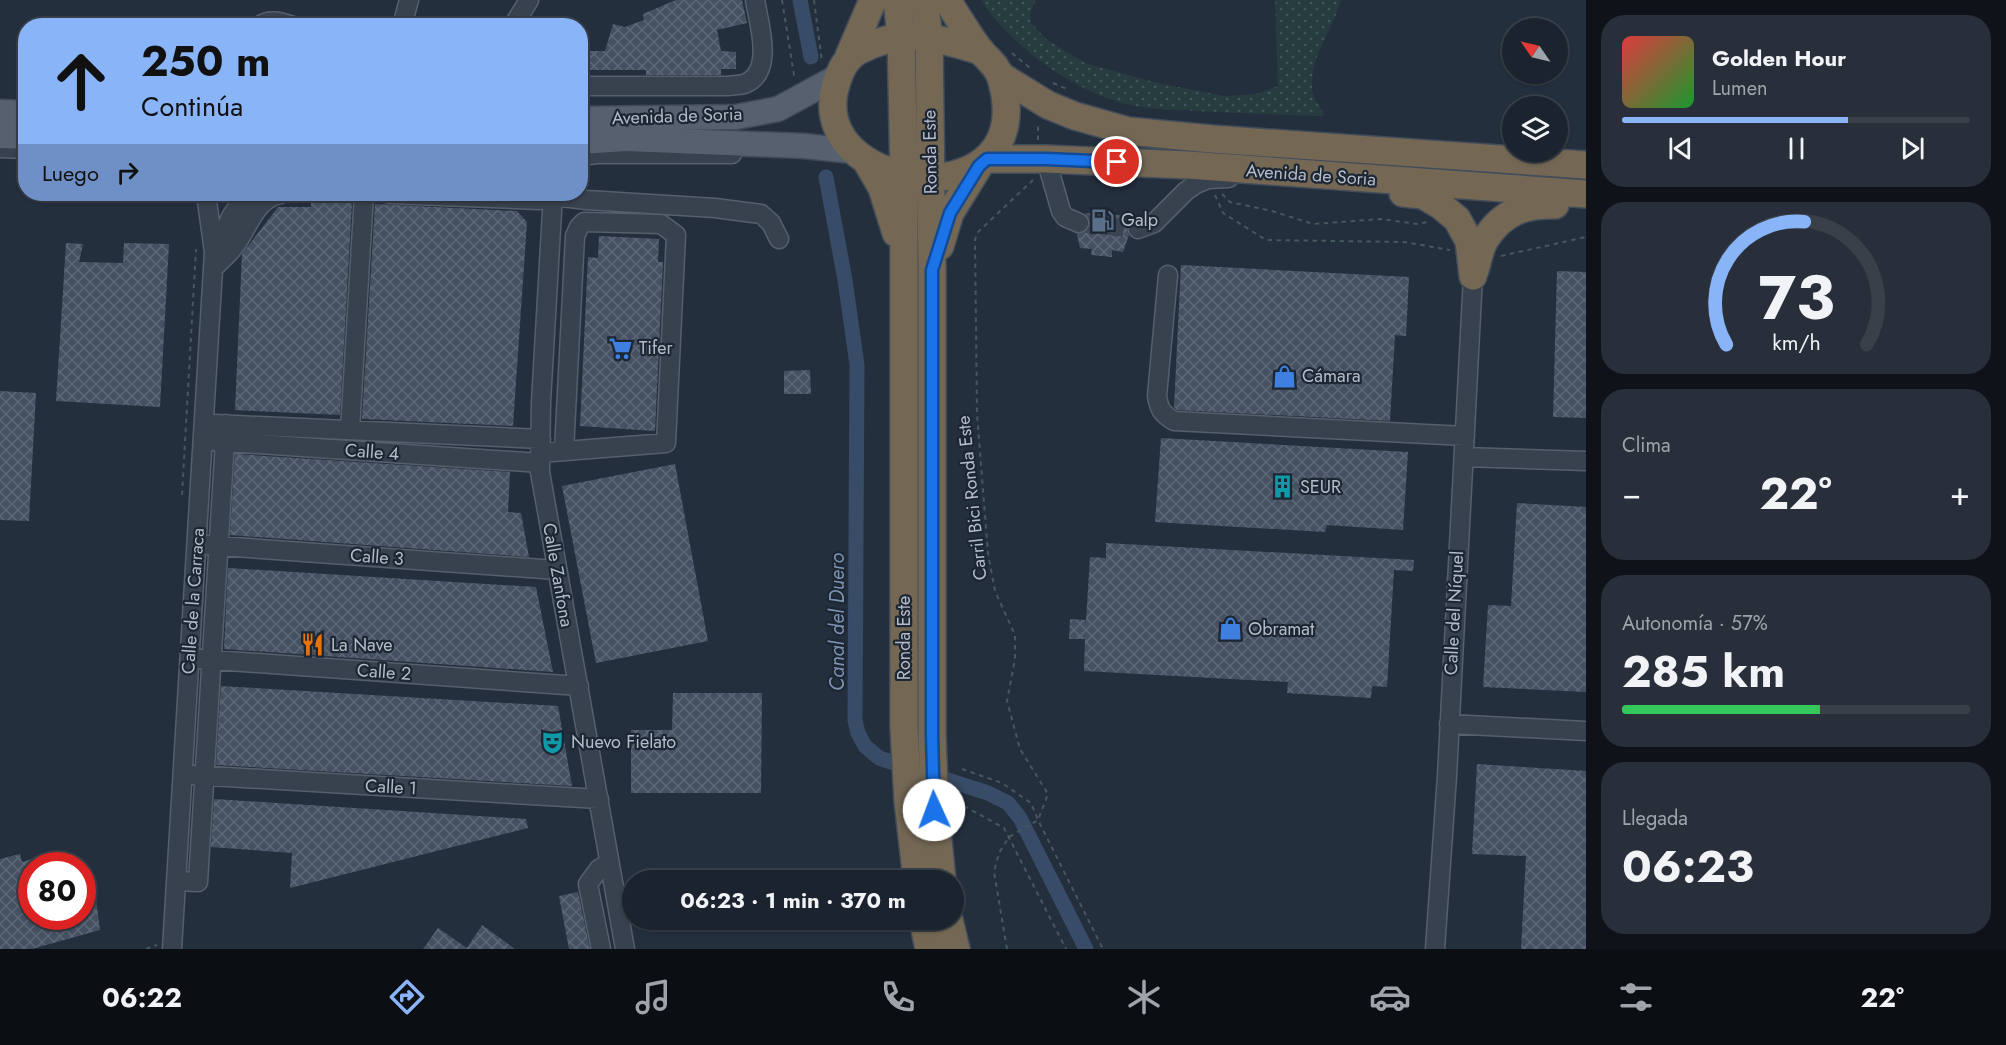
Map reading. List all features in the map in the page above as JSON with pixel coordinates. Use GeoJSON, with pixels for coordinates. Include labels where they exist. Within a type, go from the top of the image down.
{"type":"FeatureCollection","features":[{"type":"Feature","properties":{"kind":"highway"},"geometry":{"type":"LineString","coordinates":[[873,0],[836,65],[833,99],[840,131],[886,200],[904,261]]}},
{"type":"Feature","properties":{"kind":"highway","name":"Ronda Este"},"geometry":{"type":"LineString","coordinates":[[897,0],[917,176],[932,270],[932,735],[934,810],[941,870]]}},
{"type":"Feature","properties":{"kind":"highway","name":"Ronda Este"},"geometry":{"type":"LineString","coordinates":[[916,870],[908,801],[904,728],[904,261],[917,176],[929,38],[924,0]]}},
{"type":"Feature","properties":{"kind":"highway"},"geometry":{"type":"LineString","coordinates":[[932,270],[950,213],[999,142],[1006,123],[1006,103],[994,59],[947,0]]}},
{"type":"Feature","properties":{"kind":"highway"},"geometry":{"type":"LineString","coordinates":[[836,65],[876,42],[901,36],[947,41],[994,59]]}},
{"type":"Feature","properties":{"kind":"highway","name":"Avenida de Soria"},"geometry":{"type":"LineString","coordinates":[[994,59],[1050,91],[1075,116],[1128,131],[1586,165]]}},
{"type":"Feature","properties":{"kind":"highway"},"geometry":{"type":"LineString","coordinates":[[859,157],[885,170],[917,176]]}},
{"type":"Feature","properties":{"kind":"highway","name":"Avenida de Soria"},"geometry":{"type":"LineString","coordinates":[[917,176],[958,174],[983,163],[1188,165],[1586,194]]}},
{"type":"Feature","properties":{"kind":"highway"},"geometry":{"type":"LineString","coordinates":[[1277,173],[1423,195],[1440,205],[1456,219],[1469,241],[1474,264]]}},
{"type":"Feature","properties":{"kind":"highway"},"geometry":{"type":"LineString","coordinates":[[1474,264],[1485,239],[1502,220],[1517,210],[1536,204],[1586,205]]}},
{"type":"Feature","properties":{"kind":"highway"},"geometry":{"type":"LineString","coordinates":[[925,930],[929,949]]}},
{"type":"Feature","properties":{"kind":"highway"},"geometry":{"type":"LineString","coordinates":[[951,930],[956,949]]}},
{"type":"Feature","properties":{"kind":"main road","name":"Avenida de Soria"},"geometry":{"type":"LineString","coordinates":[[588,119],[736,117],[778,109],[836,65]]}},
{"type":"Feature","properties":{"kind":"main road"},"geometry":{"type":"LineString","coordinates":[[0,112],[18,113]]}},
{"type":"Feature","properties":{"kind":"main road"},"geometry":{"type":"LineString","coordinates":[[0,136],[18,137]]}},
{"type":"Feature","properties":{"kind":"main road","name":"Avenida de Soria"},"geometry":{"type":"LineString","coordinates":[[588,141],[626,139],[804,146],[859,157]]}},
{"type":"Feature","properties":{"kind":"street"},"geometry":{"type":"LineString","coordinates":[[404,18],[409,0]]}},
{"type":"Feature","properties":{"kind":"street"},"geometry":{"type":"LineString","coordinates":[[518,18],[529,0]]}},
{"type":"Feature","properties":{"kind":"street"},"geometry":{"type":"LineString","coordinates":[[588,86],[729,86],[744,84],[759,73],[764,57],[756,0]]}},
{"type":"Feature","properties":{"kind":"street","name":"Avenida de Soria"},"geometry":{"type":"LineString","coordinates":[[1050,91],[1082,108],[1128,122],[1502,148]]}},
{"type":"Feature","properties":{"kind":"street","name":"Avenida de Soria"},"geometry":{"type":"LineString","coordinates":[[588,155],[777,154],[804,146]]}},
{"type":"Feature","properties":{"kind":"street"},"geometry":{"type":"LineString","coordinates":[[0,148],[18,149]]}},
{"type":"Feature","properties":{"kind":"street"},"geometry":{"type":"LineString","coordinates":[[1568,153],[1586,154]]}},
{"type":"Feature","properties":{"kind":"street"},"geometry":{"type":"LineString","coordinates":[[1040,164],[1065,217],[1079,223]]}},
{"type":"Feature","properties":{"kind":"street"},"geometry":{"type":"LineString","coordinates":[[1138,229],[1154,223],[1186,190],[1208,179],[1277,173]]}},
{"type":"Feature","properties":{"kind":"street"},"geometry":{"type":"LineString","coordinates":[[588,200],[715,208],[760,214],[771,223],[779,238]]}},
{"type":"Feature","properties":{"kind":"street","name":"Calle de la Carraca"},"geometry":{"type":"LineString","coordinates":[[172,949],[214,260],[207,201]]}},
{"type":"Feature","properties":{"kind":"street","name":"Calle de la Carraca"},"geometry":{"type":"LineString","coordinates":[[214,260],[232,215],[242,201]]}},
{"type":"Feature","properties":{"kind":"street"},"geometry":{"type":"LineString","coordinates":[[214,260],[235,246],[253,214],[265,201]]}},
{"type":"Feature","properties":{"kind":"street"},"geometry":{"type":"LineString","coordinates":[[350,430],[364,201]]}},
{"type":"Feature","properties":{"kind":"street","name":"Calle Zanfona"},"geometry":{"type":"LineString","coordinates":[[553,201],[541,402],[540,472],[625,949]]}},
{"type":"Feature","properties":{"kind":"street"},"geometry":{"type":"LineString","coordinates":[[203,432],[350,430],[540,452],[564,451],[666,443],[676,235],[661,224],[584,222],[575,236],[564,451]]}},
{"type":"Feature","properties":{"kind":"street","name":"Calle del Níquel"},"geometry":{"type":"LineString","coordinates":[[1435,949],[1447,776],[1474,264]]}},
{"type":"Feature","properties":{"kind":"street"},"geometry":{"type":"LineString","coordinates":[[549,266],[574,269]]}},
{"type":"Feature","properties":{"kind":"street"},"geometry":{"type":"LineString","coordinates":[[1168,275],[1157,396],[1158,408],[1164,416],[1173,421],[1465,436]]}},
{"type":"Feature","properties":{"kind":"street"},"geometry":{"type":"LineString","coordinates":[[176,881],[198,882],[225,433]]}},
{"type":"Feature","properties":{"kind":"street","name":"Calle 4"},"geometry":{"type":"LineString","coordinates":[[225,433],[540,452]]}},
{"type":"Feature","properties":{"kind":"street"},"geometry":{"type":"LineString","coordinates":[[1464,457],[1586,462]]}},
{"type":"Feature","properties":{"kind":"street","name":"Calle 3"},"geometry":{"type":"LineString","coordinates":[[196,544],[557,570]]}},
{"type":"Feature","properties":{"kind":"street","name":"Calle 2"},"geometry":{"type":"LineString","coordinates":[[189,658],[579,686]]}},
{"type":"Feature","properties":{"kind":"street"},"geometry":{"type":"LineString","coordinates":[[1449,724],[1586,731]]}},
{"type":"Feature","properties":{"kind":"street","name":"Calle 1"},"geometry":{"type":"LineString","coordinates":[[182,774],[599,799]]}},
{"type":"Feature","properties":{"kind":"street"},"geometry":{"type":"LineString","coordinates":[[601,949],[588,884],[599,869],[609,863]]}},
{"type":"Feature","properties":{"kind":"path"},"geometry":{"type":"LineString","coordinates":[[783,0],[794,75],[803,78]]}},
{"type":"Feature","properties":{"kind":"path"},"geometry":{"type":"LineString","coordinates":[[814,0],[836,65]]}},
{"type":"Feature","properties":{"kind":"path"},"geometry":{"type":"LineString","coordinates":[[994,59],[1021,62],[1037,73]]}},
{"type":"Feature","properties":{"kind":"path"},"geometry":{"type":"LineString","coordinates":[[1040,164],[1039,116],[1050,91]]}},
{"type":"Feature","properties":{"kind":"path","name":"Carril Bici Ronda Este"},"geometry":{"type":"LineString","coordinates":[[1038,820],[1048,794],[1020,750],[1007,701],[1016,659],[1015,635],[995,591],[988,553],[977,414],[975,240],[977,233],[1010,203],[1040,164]]}},
{"type":"Feature","properties":{"kind":"path"},"geometry":{"type":"LineString","coordinates":[[1208,179],[1230,202],[1272,211],[1313,224],[1382,219],[1417,224],[1433,221]]}},
{"type":"Feature","properties":{"kind":"path"},"geometry":{"type":"LineString","coordinates":[[1208,179],[1223,213],[1266,240],[1404,242],[1461,252],[1461,257],[1474,264],[1489,258],[1586,237]]}},
{"type":"Feature","properties":{"kind":"path"},"geometry":{"type":"LineString","coordinates":[[962,769],[1002,783],[1031,803],[1103,949]]}},
{"type":"Feature","properties":{"kind":"path"},"geometry":{"type":"LineString","coordinates":[[964,806],[1004,828],[1066,949]]}},
{"type":"Feature","properties":{"kind":"path"},"geometry":{"type":"LineString","coordinates":[[1007,949],[994,872],[999,853],[1009,837],[1038,820]]}},
{"type":"Feature","properties":{"kind":"green space"},"geometry":{"type":"Polygon","coordinates":[[[981,0],[1036,0],[1031,10],[1030,22],[1047,40],[1085,63],[1157,83],[1224,96],[1256,94],[1278,86],[1275,0],[1341,0],[1319,53],[1313,75],[1314,95],[1324,116],[1149,108],[1104,97],[1084,88],[1043,63],[1008,33],[981,0]]]}},
{"type":"Feature","properties":{"kind":"building"},"geometry":{"type":"Polygon","coordinates":[[[676,0],[742,0],[747,23],[717,30],[721,51],[736,52],[736,69],[721,69],[721,75],[646,75],[646,70],[588,70],[588,51],[605,51],[613,24],[625,27],[644,20],[643,14],[676,0]]]}},
{"type":"Feature","properties":{"kind":"building"},"geometry":{"type":"Polygon","coordinates":[[[311,201],[352,203],[340,415],[235,410],[242,254],[278,207],[311,207],[311,201]]]}},
{"type":"Feature","properties":{"kind":"building"},"geometry":{"type":"Polygon","coordinates":[[[375,204],[517,211],[527,222],[513,426],[362,419],[375,204]]]}},
{"type":"Feature","properties":{"kind":"building"},"geometry":{"type":"Polygon","coordinates":[[[1085,213],[1135,216],[1127,227],[1129,235],[1123,252],[1112,250],[1112,257],[1091,255],[1092,249],[1080,248],[1077,234],[1086,232],[1090,222],[1085,213]]]}},
{"type":"Feature","properties":{"kind":"building"},"geometry":{"type":"Polygon","coordinates":[[[599,236],[659,239],[658,262],[663,262],[655,431],[580,426],[588,257],[598,258],[599,236]]]}},
{"type":"Feature","properties":{"kind":"building"},"geometry":{"type":"Polygon","coordinates":[[[66,243],[83,244],[79,262],[123,263],[124,243],[169,244],[160,407],[56,401],[66,243]]]}},
{"type":"Feature","properties":{"kind":"building","name":"Cámara"},"geometry":{"type":"Polygon","coordinates":[[[1181,265],[1409,277],[1406,336],[1395,335],[1390,421],[1177,410],[1174,407],[1181,265]]]}},
{"type":"Feature","properties":{"kind":"building"},"geometry":{"type":"Polygon","coordinates":[[[1557,271],[1586,272],[1586,418],[1553,417],[1557,271]]]}},
{"type":"Feature","properties":{"kind":"building"},"geometry":{"type":"Polygon","coordinates":[[[810,370],[811,394],[784,394],[784,371],[810,370]]]}},
{"type":"Feature","properties":{"kind":"building"},"geometry":{"type":"Polygon","coordinates":[[[0,391],[36,393],[29,521],[0,520],[0,391]]]}},
{"type":"Feature","properties":{"kind":"building","name":"SEUR"},"geometry":{"type":"Polygon","coordinates":[[[1161,438],[1408,452],[1403,530],[1327,525],[1325,532],[1155,522],[1161,438]]]}},
{"type":"Feature","properties":{"kind":"building"},"geometry":{"type":"Polygon","coordinates":[[[235,454],[510,472],[508,512],[521,513],[529,557],[230,535],[235,454]]]}},
{"type":"Feature","properties":{"kind":"building"},"geometry":{"type":"Polygon","coordinates":[[[675,464],[708,641],[596,663],[562,486],[675,464]]]}},
{"type":"Feature","properties":{"kind":"building"},"geometry":{"type":"Polygon","coordinates":[[[1517,503],[1586,507],[1586,692],[1483,687],[1488,605],[1511,606],[1517,503]]]}},
{"type":"Feature","properties":{"kind":"building","name":"Obramat"},"geometry":{"type":"Polygon","coordinates":[[[1106,543],[1414,560],[1413,571],[1394,570],[1387,687],[1372,686],[1371,698],[1287,693],[1288,682],[1084,671],[1085,639],[1069,639],[1070,619],[1086,620],[1090,557],[1106,558],[1106,543]]]}},
{"type":"Feature","properties":{"kind":"building"},"geometry":{"type":"Polygon","coordinates":[[[228,568],[536,587],[553,672],[224,649],[228,568]]]}},
{"type":"Feature","properties":{"kind":"building"},"geometry":{"type":"Polygon","coordinates":[[[221,686],[558,706],[572,786],[216,765],[221,686]]]}},
{"type":"Feature","properties":{"kind":"building"},"geometry":{"type":"Polygon","coordinates":[[[673,693],[762,693],[761,793],[631,793],[631,730],[672,730],[673,693]]]}},
{"type":"Feature","properties":{"kind":"building"},"geometry":{"type":"Polygon","coordinates":[[[1477,764],[1586,771],[1586,949],[1521,949],[1526,856],[1472,854],[1477,764]]]}},
{"type":"Feature","properties":{"kind":"building"},"geometry":{"type":"Polygon","coordinates":[[[214,799],[526,819],[528,828],[290,888],[292,853],[211,847],[214,799]]]}},
{"type":"Feature","properties":{"kind":"building"},"geometry":{"type":"Polygon","coordinates":[[[18,854],[18,930],[96,930],[96,899],[100,930],[32,949],[0,949],[0,859],[18,854]]]}},
{"type":"Feature","properties":{"kind":"building"},"geometry":{"type":"Polygon","coordinates":[[[578,892],[590,949],[569,949],[559,896],[578,892]]]}},
{"type":"Feature","properties":{"kind":"building"},"geometry":{"type":"Polygon","coordinates":[[[482,925],[515,949],[423,949],[438,928],[467,948],[482,925]]]}},
{"type":"Feature","properties":{"kind":"waterway","name":"Canal del Duero"},"geometry":{"type":"LineString","coordinates":[[800,0],[811,57]]}},
{"type":"Feature","properties":{"kind":"waterway","name":"Canal del Duero"},"geometry":{"type":"LineString","coordinates":[[826,177],[845,280],[857,365],[855,720],[858,733],[865,746],[879,758],[988,793],[1008,803],[1020,818],[1086,949]]}},
{"type":"Feature","properties":{"kind":"tunnel"},"geometry":{"type":"LineString","coordinates":[[1079,223],[1138,229]]}},
{"type":"Feature","properties":{"kind":"place","name":"Galp"},"geometry":{"type":"Point","coordinates":[1103,220]}},
{"type":"Feature","properties":{"kind":"place","name":"Tifer"},"geometry":{"type":"Point","coordinates":[621,348]}},
{"type":"Feature","properties":{"kind":"place","name":"Cámara"},"geometry":{"type":"Point","coordinates":[1284,376]}},
{"type":"Feature","properties":{"kind":"place","name":"SEUR"},"geometry":{"type":"Point","coordinates":[1282,487]}},
{"type":"Feature","properties":{"kind":"place","name":"Obramat"},"geometry":{"type":"Point","coordinates":[1230,629]}},
{"type":"Feature","properties":{"kind":"place","name":"La Nave"},"geometry":{"type":"Point","coordinates":[313,645]}},
{"type":"Feature","properties":{"kind":"place","name":"Nuevo Fielato"},"geometry":{"type":"Point","coordinates":[553,742]}},
{"type":"Feature","properties":{"kind":"route"},"geometry":{"type":"LineString","coordinates":[[934,810],[932,270],[950,213],[979,166],[987,159],[1117,162]]}}]}
